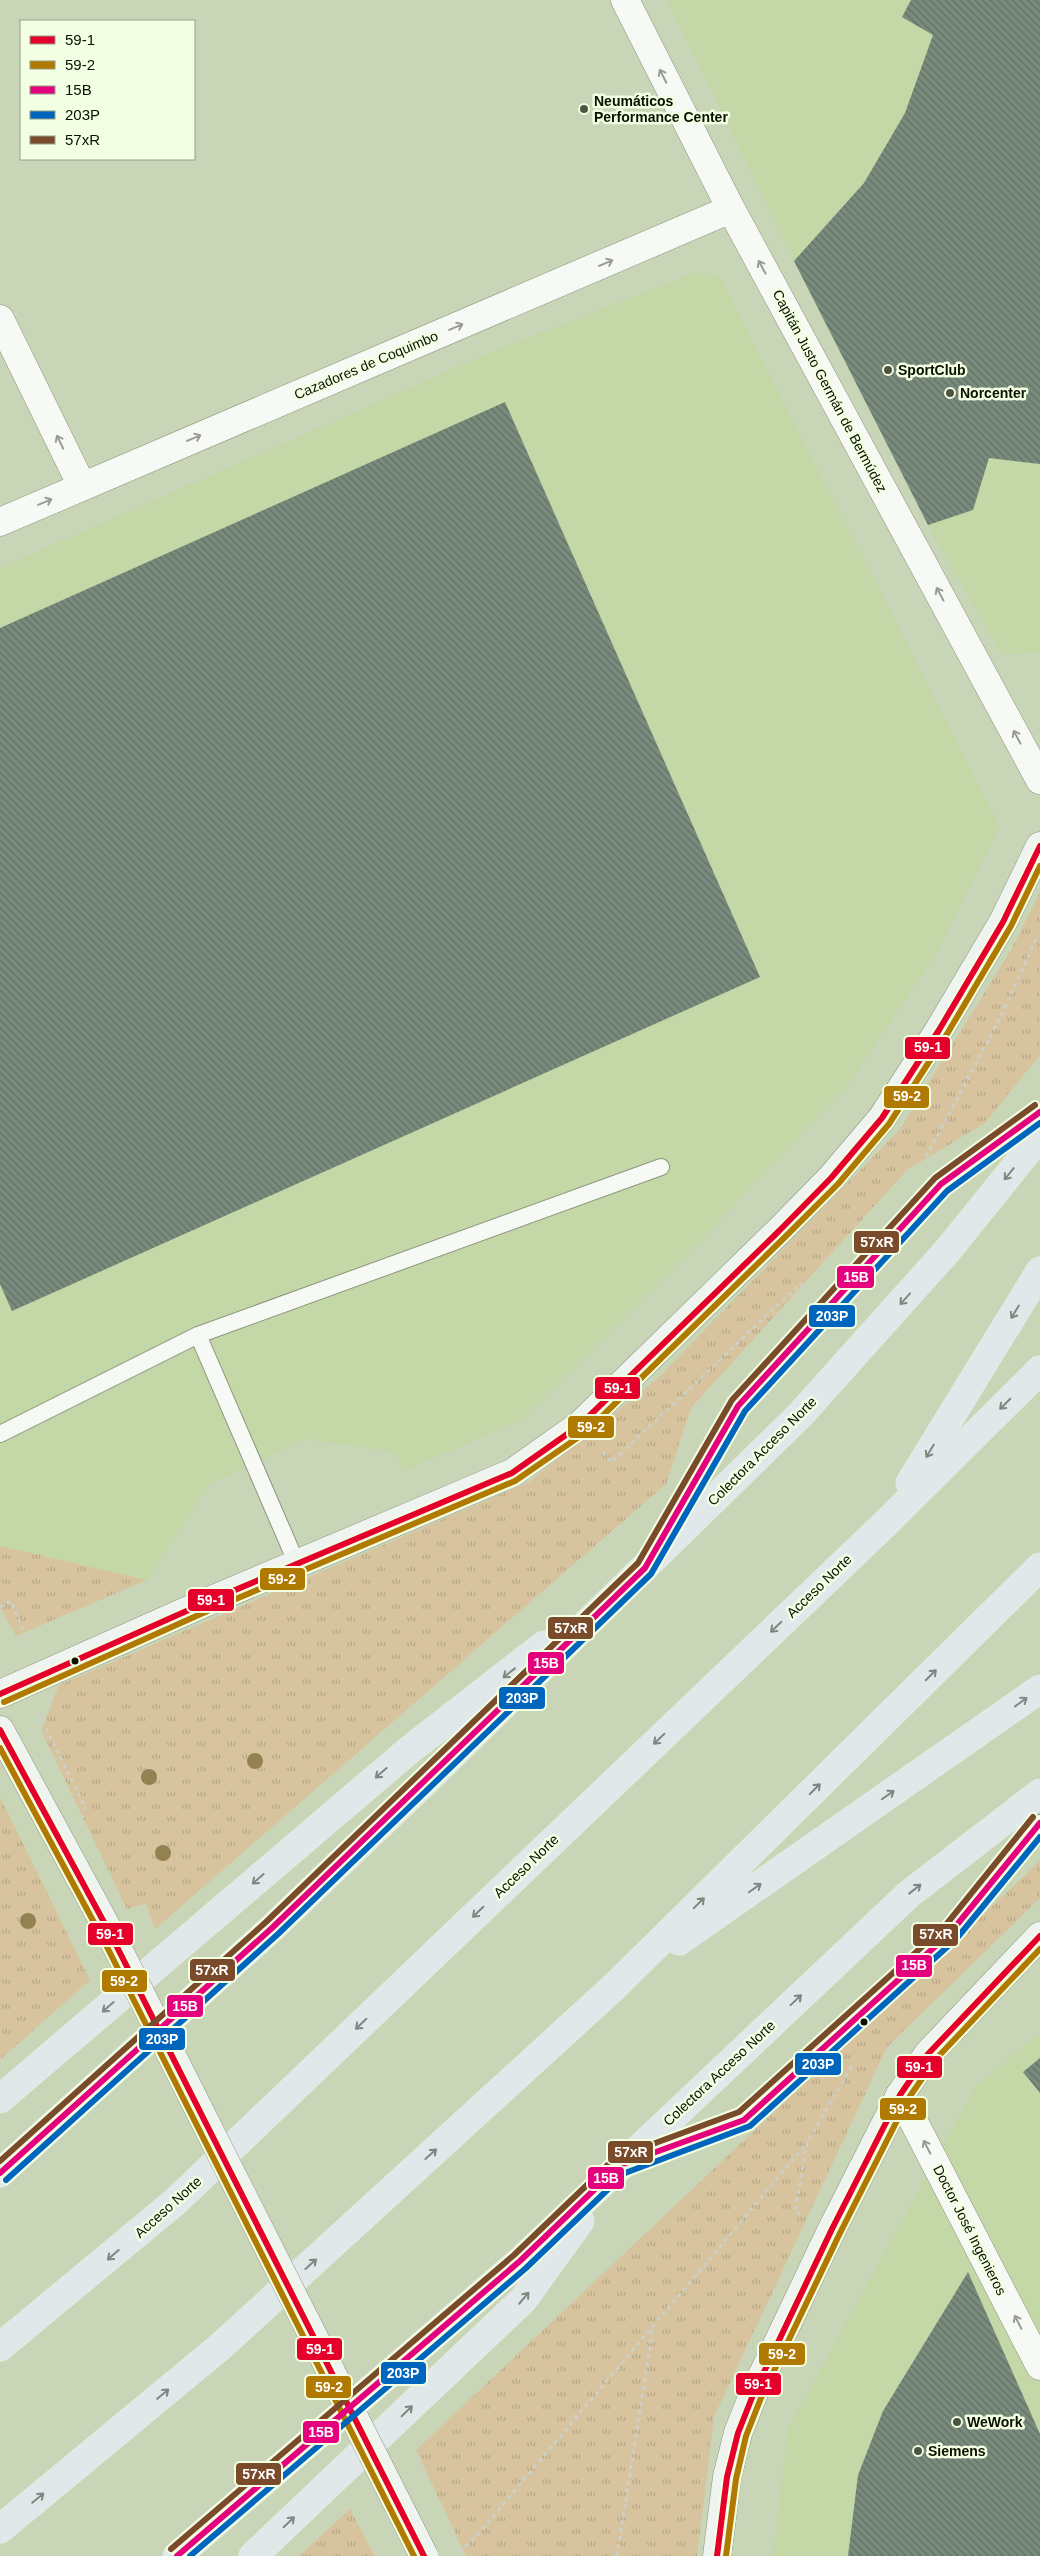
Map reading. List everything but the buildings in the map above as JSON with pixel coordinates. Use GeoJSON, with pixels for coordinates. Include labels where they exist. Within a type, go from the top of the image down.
{"type":"FeatureCollection","features":[{"type":"Feature","properties":{"kind":"highway","name":"Colectora Acceso Norte"},"geometry":{"type":"LineString","coordinates":[[0,2172],[272,1928],[645,1568],[801,1414],[948,1250],[1040,1136]]}},
{"type":"Feature","properties":{"kind":"highway"},"geometry":{"type":"LineString","coordinates":[[888,1521],[1040,1270]]}},
{"type":"Feature","properties":{"kind":"highway","name":"Acceso Norte"},"geometry":{"type":"LineString","coordinates":[[0,2348],[176,2201],[888,1521],[1040,1370]]}},
{"type":"Feature","properties":{"kind":"highway"},"geometry":{"type":"LineString","coordinates":[[0,2529],[221,2346],[615,1986],[1040,1567]]}},
{"type":"Feature","properties":{"kind":"highway"},"geometry":{"type":"LineString","coordinates":[[0,2100],[408,1751],[645,1568]]}},
{"type":"Feature","properties":{"kind":"highway"},"geometry":{"type":"LineString","coordinates":[[615,1986],[1040,1688]]}},
{"type":"Feature","properties":{"kind":"highway","name":"Colectora Acceso Norte"},"geometry":{"type":"LineString","coordinates":[[177,2556],[520,2261],[908,1894],[1040,1793]]}},
{"type":"Feature","properties":{"kind":"highway"},"geometry":{"type":"LineString","coordinates":[[253,2556],[523,2300],[620,2165]]}},
{"type":"Feature","properties":{"kind":"street","name":"Capitán Justo Germán de Bermúdez"},"geometry":{"type":"LineString","coordinates":[[625,0],[731,209],[1040,780]]}},
{"type":"Feature","properties":{"kind":"street","name":"Cazadores de Coquimbo"},"geometry":{"type":"LineString","coordinates":[[0,522],[731,209]]}},
{"type":"Feature","properties":{"kind":"street"},"geometry":{"type":"LineString","coordinates":[[0,319],[82,486]]}},
{"type":"Feature","properties":{"kind":"street"},"geometry":{"type":"LineString","coordinates":[[0,1694],[297,1564],[512,1474],[580,1424],[831,1178],[882,1118],[939,1030],[998,930],[1040,846]]}},
{"type":"Feature","properties":{"kind":"street"},"geometry":{"type":"LineString","coordinates":[[0,1730],[112,1937],[424,2556]]}},
{"type":"Feature","properties":{"kind":"street"},"geometry":{"type":"LineString","coordinates":[[717,2556],[727,2477],[738,2433],[753,2394],[832,2229],[900,2095],[928,2054],[1040,1936]]}},
{"type":"Feature","properties":{"kind":"street","name":"Doctor José Ingenieros"},"geometry":{"type":"LineString","coordinates":[[900,2095],[1040,2366]]}},
{"type":"Feature","properties":{"kind":"lane"},"geometry":{"type":"LineString","coordinates":[[645,1568],[738,1406],[829,1309],[941,1184],[1040,1112]]}},
{"type":"Feature","properties":{"kind":"lane"},"geometry":{"type":"LineString","coordinates":[[0,1434],[198,1334],[661,1167]]}},
{"type":"Feature","properties":{"kind":"lane"},"geometry":{"type":"LineString","coordinates":[[198,1334],[297,1564]]}},
{"type":"Feature","properties":{"kind":"lane"},"geometry":{"type":"LineString","coordinates":[[620,2165],[744,2120],[950,1932],[1040,1823]]}},
{"type":"Feature","properties":{"kind":"path"},"geometry":{"type":"LineString","coordinates":[[921,1166],[1002,1014],[1040,932]]}},
{"type":"Feature","properties":{"kind":"path"},"geometry":{"type":"LineString","coordinates":[[37,1710],[89,1816]]}},
{"type":"Feature","properties":{"kind":"path"},"geometry":{"type":"LineString","coordinates":[[458,2551],[474,2539],[807,2143],[872,2031],[860,2015]]}},
{"type":"Feature","properties":{"kind":"path"},"geometry":{"type":"LineString","coordinates":[[807,2143],[796,2212],[832,2229]]}},
{"type":"Feature","properties":{"kind":"path"},"geometry":{"type":"LineString","coordinates":[[616,2556],[653,2326]]}},
{"type":"Feature","properties":{"kind":"shaded area","name":"Norcenter"},"geometry":{"type":"Polygon","coordinates":[[[667,0],[1040,0],[1040,652],[1002,655],[928,525],[794,261],[667,0]]]}},
{"type":"Feature","properties":{"kind":"shaded area"},"geometry":{"type":"Polygon","coordinates":[[[697,272],[720,277],[1000,827],[935,955],[848,1085],[698,1243],[523,1419],[403,1471],[395,1452],[305,1439],[210,1484],[147,1580],[0,1546],[0,568],[487,354],[697,272]]]}},
{"type":"Feature","properties":{"kind":"shaded area"},"geometry":{"type":"Polygon","coordinates":[[[1040,2033],[1040,2556],[773,2556],[788,2429],[976,2086],[1040,2033]]]}},
{"type":"Feature","properties":{"kind":"green space"},"geometry":{"type":"Polygon","coordinates":[[[1040,892],[1040,1055],[985,1123],[907,1170],[691,1408],[666,1484],[155,1929],[146,1904],[127,1909],[41,1730],[59,1685],[529,1482],[658,1378],[900,1129],[1011,950],[1040,892]]]}},
{"type":"Feature","properties":{"kind":"green space"},"geometry":{"type":"Polygon","coordinates":[[[0,1546],[147,1580],[16,1636],[0,1608],[0,1546]]]}},
{"type":"Feature","properties":{"kind":"green space"},"geometry":{"type":"Polygon","coordinates":[[[0,1797],[90,1980],[0,2060],[0,1797]]]}},
{"type":"Feature","properties":{"kind":"green space"},"geometry":{"type":"Polygon","coordinates":[[[1040,1861],[1040,1898],[887,2047],[714,2417],[697,2556],[466,2556],[416,2450],[1040,1861]]]}},
{"type":"Feature","properties":{"kind":"green space"},"geometry":{"type":"Polygon","coordinates":[[[350,2509],[375,2556],[299,2556],[350,2509]]]}},
{"type":"Feature","properties":{"kind":"transit line","name":"59-1"},"geometry":{"type":"LineString","coordinates":[[0,1694],[209,1601],[512,1473],[580,1425],[779,1231],[831,1178],[882,1118],[939,1030],[1003,922],[1040,846]]}},
{"type":"Feature","properties":{"kind":"transit line","name":"59-2"},"geometry":{"type":"LineString","coordinates":[[4,1702],[212,1609],[515,1481],[586,1432],[838,1184],[889,1124],[947,1034],[1011,926],[1040,866]]}},
{"type":"Feature","properties":{"kind":"transit line","name":"57xR"},"geometry":{"type":"LineString","coordinates":[[0,2161],[266,1922],[638,1563],[732,1400],[935,1178],[1035,1105]]}},
{"type":"Feature","properties":{"kind":"transit line","name":"15B"},"geometry":{"type":"LineString","coordinates":[[0,2173],[272,1928],[645,1568],[738,1406],[941,1184],[1040,1112]]}},
{"type":"Feature","properties":{"kind":"transit line","name":"203P"},"geometry":{"type":"LineString","coordinates":[[6,2180],[278,1934],[651,1574],[745,1411],[947,1191],[1040,1123]]}},
{"type":"Feature","properties":{"kind":"transit line","name":"59-1"},"geometry":{"type":"LineString","coordinates":[[0,1730],[112,1937],[424,2556]]}},
{"type":"Feature","properties":{"kind":"transit line","name":"59-2"},"geometry":{"type":"LineString","coordinates":[[0,1748],[104,1941],[414,2556]]}},
{"type":"Feature","properties":{"kind":"transit line","name":"57xR"},"geometry":{"type":"LineString","coordinates":[[171,2549],[514,2255],[615,2158],[739,2112],[945,1926],[1033,1817]]}},
{"type":"Feature","properties":{"kind":"transit line","name":"15B"},"geometry":{"type":"LineString","coordinates":[[177,2556],[520,2261],[620,2165],[744,2120],[951,1932],[1040,1823]]}},
{"type":"Feature","properties":{"kind":"transit line","name":"203P"},"geometry":{"type":"LineString","coordinates":[[190,2556],[526,2268],[625,2173],[750,2126],[957,1938],[1040,1837]]}},
{"type":"Feature","properties":{"kind":"transit line","name":"59-1"},"geometry":{"type":"LineString","coordinates":[[717,2556],[727,2477],[738,2433],[753,2395],[832,2229],[900,2095],[928,2054],[1040,1936]]}},
{"type":"Feature","properties":{"kind":"transit line","name":"59-2"},"geometry":{"type":"LineString","coordinates":[[726,2556],[736,2479],[746,2436],[761,2398],[840,2233],[908,2099],[935,2060],[1040,1949]]}},
{"type":"Feature","properties":{"kind":"place","name":"Neumáticos Performance Center"},"geometry":{"type":"Point","coordinates":[584,109]}},
{"type":"Feature","properties":{"kind":"place","name":"SportClub"},"geometry":{"type":"Point","coordinates":[888,370]}},
{"type":"Feature","properties":{"kind":"place","name":"Norcenter"},"geometry":{"type":"Point","coordinates":[950,393]}},
{"type":"Feature","properties":{"kind":"place","name":"WeWork"},"geometry":{"type":"Point","coordinates":[957,2422]}},
{"type":"Feature","properties":{"kind":"place","name":"Siemens"},"geometry":{"type":"Point","coordinates":[918,2451]}}]}
